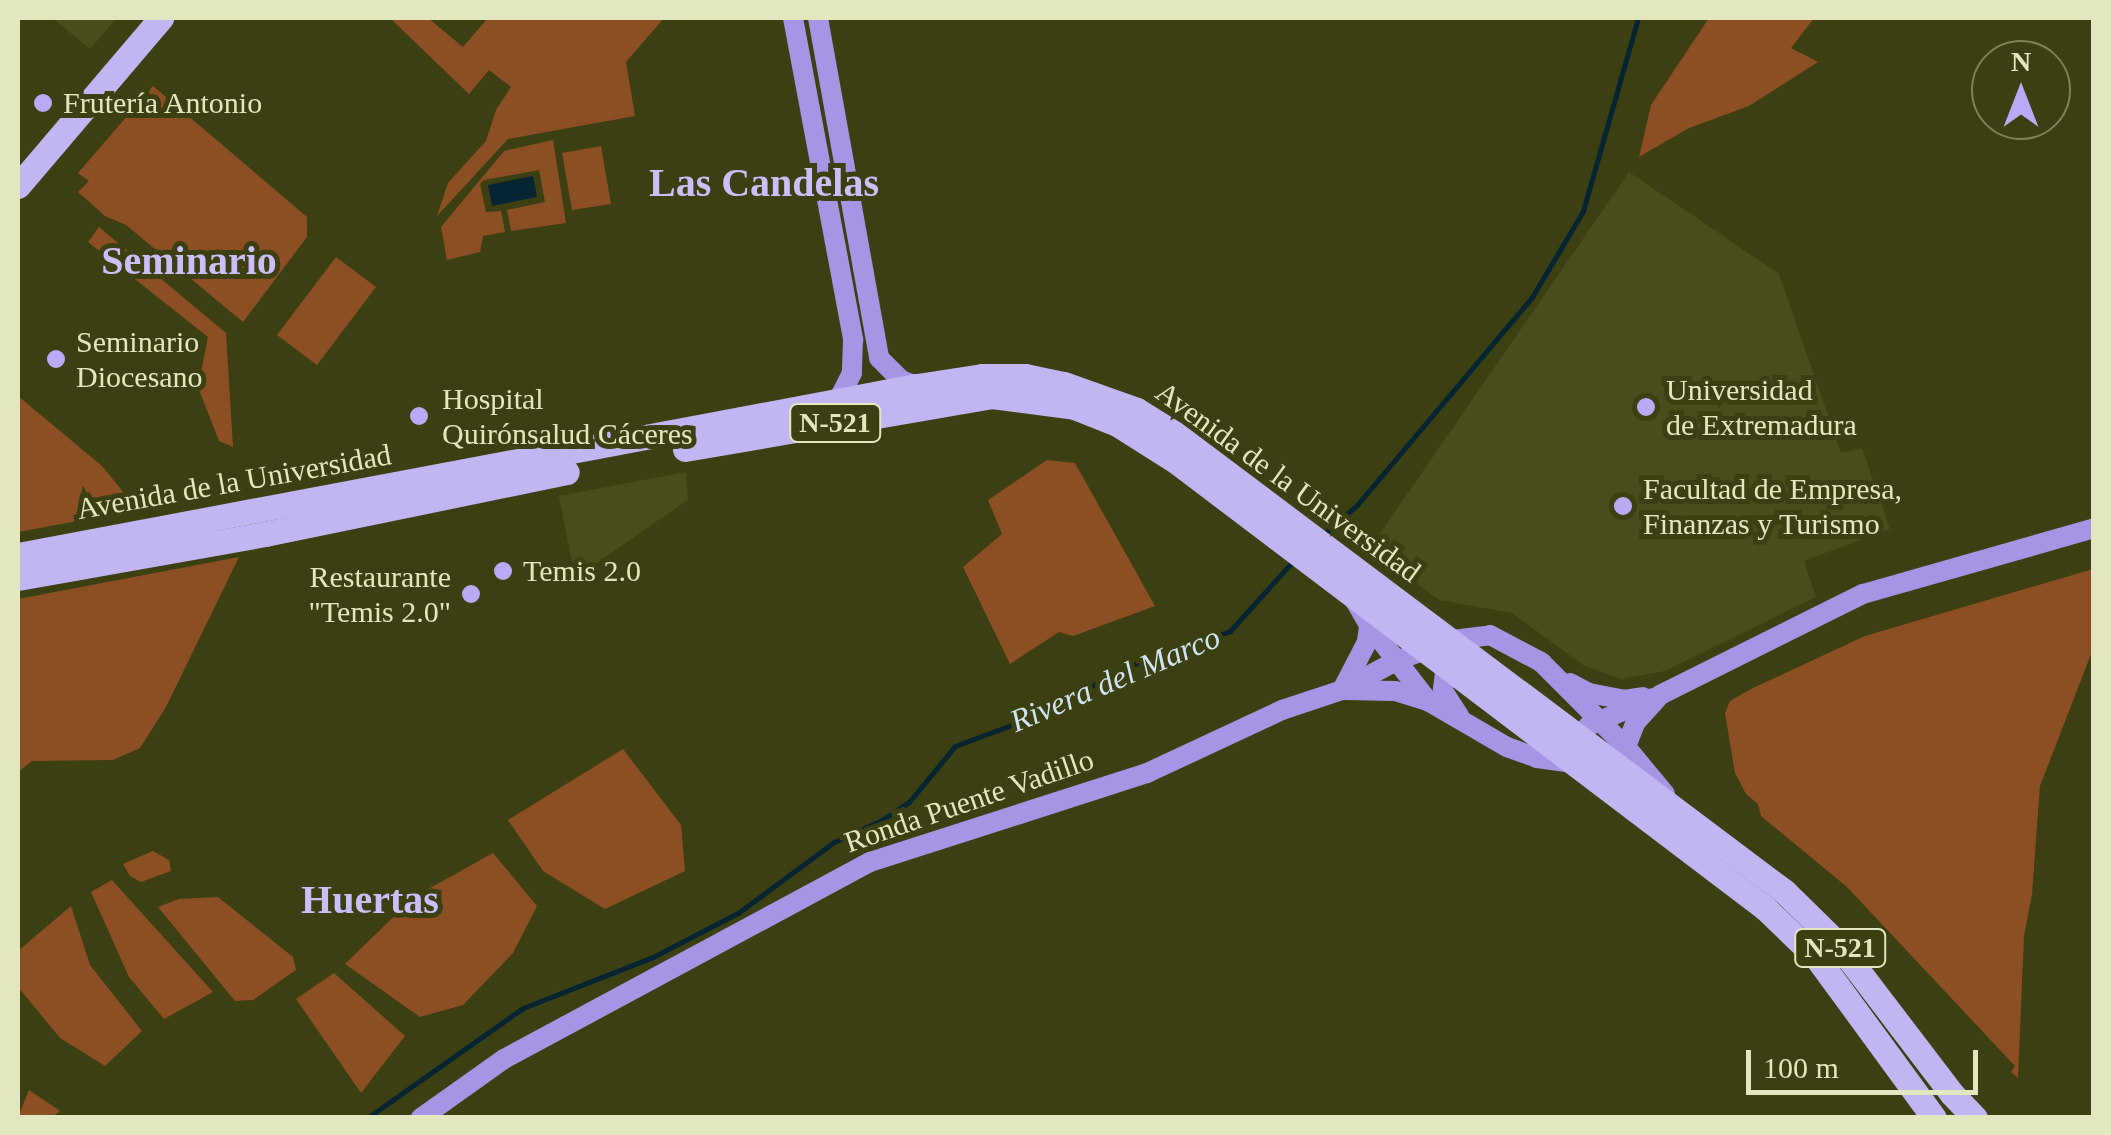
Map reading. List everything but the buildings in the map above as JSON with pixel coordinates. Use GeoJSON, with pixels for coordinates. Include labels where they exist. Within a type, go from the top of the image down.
{"type":"FeatureCollection","features":[{"type":"Feature","properties":{"kind":"main road"},"geometry":{"type":"LineString","coordinates":[[18,165],[144,18]]}},
{"type":"Feature","properties":{"kind":"main road"},"geometry":{"type":"LineString","coordinates":[[18,186],[161,18]]}},
{"type":"Feature","properties":{"kind":"main road"},"geometry":{"type":"LineString","coordinates":[[793,18],[853,340],[852,374],[838,401]]}},
{"type":"Feature","properties":{"kind":"main road"},"geometry":{"type":"LineString","coordinates":[[818,18],[879,358],[901,380],[917,386]]}},
{"type":"Feature","properties":{"kind":"main road","name":"Avenida de la Universidad"},"geometry":{"type":"LineString","coordinates":[[18,555],[982,376],[1025,376],[1103,396],[1174,433],[1421,651],[1548,730],[1572,733],[1785,892],[1837,943],[1952,1094],[1975,1118]]}},
{"type":"Feature","properties":{"kind":"main road","name":"Avenida de la Universidad"},"geometry":{"type":"LineString","coordinates":[[18,578],[265,534],[705,446],[992,396],[1074,407],[1117,424],[1272,521]]}},
{"type":"Feature","properties":{"kind":"main road"},"geometry":{"type":"LineString","coordinates":[[1572,733],[1660,695],[1870,590],[2094,528]]}},
{"type":"Feature","properties":{"kind":"main road","name":"Avenida de la Universidad"},"geometry":{"type":"LineString","coordinates":[[1353,588],[1424,619],[1452,640],[1548,730],[1572,763],[1765,908],[1817,958],[1934,1118]]}},
{"type":"Feature","properties":{"kind":"main road","name":"Ronda Puente Vadillo"},"geometry":{"type":"LineString","coordinates":[[1353,588],[1369,625],[1428,700],[1507,747],[1537,758],[1572,763]]}},
{"type":"Feature","properties":{"kind":"main road"},"geometry":{"type":"LineString","coordinates":[[1424,619],[1515,645],[1554,674],[1590,693],[1624,700],[1660,695]]}},
{"type":"Feature","properties":{"kind":"main road"},"geometry":{"type":"LineString","coordinates":[[1342,690],[1368,642],[1369,625]]}},
{"type":"Feature","properties":{"kind":"main road"},"geometry":{"type":"LineString","coordinates":[[1421,651],[1452,640],[1490,635]]}},
{"type":"Feature","properties":{"kind":"main road"},"geometry":{"type":"LineString","coordinates":[[1452,640],[1443,666],[1446,699],[1465,724]]}},
{"type":"Feature","properties":{"kind":"main road","name":"Ronda Puente Vadillo"},"geometry":{"type":"LineString","coordinates":[[421,1118],[504,1059],[870,862],[1147,773],[1282,710],[1342,690],[1421,651]]}},
{"type":"Feature","properties":{"kind":"main road"},"geometry":{"type":"LineString","coordinates":[[1554,674],[1626,747],[1676,808]]}},
{"type":"Feature","properties":{"kind":"main road"},"geometry":{"type":"LineString","coordinates":[[1507,747],[1548,730],[1554,674]]}},
{"type":"Feature","properties":{"kind":"main road","name":"Ronda Puente Vadillo"},"geometry":{"type":"LineString","coordinates":[[1342,690],[1395,691],[1428,700]]}},
{"type":"Feature","properties":{"kind":"main road"},"geometry":{"type":"LineString","coordinates":[[1626,747],[1635,723],[1660,695]]}},
{"type":"Feature","properties":{"kind":"shaded area"},"geometry":{"type":"Polygon","coordinates":[[[52,18],[117,18],[90,49],[52,18]]]}},
{"type":"Feature","properties":{"kind":"shaded area"},"geometry":{"type":"Polygon","coordinates":[[[390,18],[428,18],[463,47],[488,18],[664,18],[626,62],[635,116],[508,139],[437,216],[448,183],[486,141],[496,110],[511,87],[489,70],[469,94],[390,18]]]}},
{"type":"Feature","properties":{"kind":"shaded area"},"geometry":{"type":"Polygon","coordinates":[[[1709,18],[1814,18],[1791,48],[1818,62],[1749,106],[1689,128],[1639,157],[1651,105],[1709,18]]]}},
{"type":"Feature","properties":{"kind":"shaded area"},"geometry":{"type":"Polygon","coordinates":[[[153,86],[307,217],[307,237],[243,322],[126,225],[105,216],[78,192],[89,181],[78,173],[153,86]]]}},
{"type":"Feature","properties":{"kind":"shaded area"},"geometry":{"type":"Polygon","coordinates":[[[553,140],[566,223],[511,231],[507,210],[545,202],[539,170],[484,180],[480,184],[486,212],[501,211],[505,232],[483,236],[480,252],[447,260],[441,227],[504,151],[553,140]]]}},
{"type":"Feature","properties":{"kind":"shaded area"},"geometry":{"type":"Polygon","coordinates":[[[601,146],[611,204],[572,210],[562,153],[601,146]]]}},
{"type":"Feature","properties":{"kind":"shaded area","name":"Universidad de Extremadura"},"geometry":{"type":"Polygon","coordinates":[[[1629,172],[1779,274],[1841,453],[1862,448],[1890,529],[1804,561],[1816,597],[1665,671],[1621,679],[1583,665],[1512,613],[1439,600],[1370,548],[1629,172]]]}},
{"type":"Feature","properties":{"kind":"shaded area"},"geometry":{"type":"Polygon","coordinates":[[[99,227],[226,333],[233,447],[219,441],[198,387],[208,337],[88,242],[99,227]]]}},
{"type":"Feature","properties":{"kind":"shaded area"},"geometry":{"type":"Polygon","coordinates":[[[336,257],[376,287],[317,365],[277,335],[336,257]]]}},
{"type":"Feature","properties":{"kind":"shaded area"},"geometry":{"type":"Polygon","coordinates":[[[18,396],[102,466],[138,510],[18,532],[18,396]]]}},
{"type":"Feature","properties":{"kind":"shaded area"},"geometry":{"type":"Polygon","coordinates":[[[1047,460],[1075,463],[1155,606],[1073,636],[1059,632],[1010,664],[963,567],[1002,534],[988,500],[1047,460]]]}},
{"type":"Feature","properties":{"kind":"shaded area"},"geometry":{"type":"Polygon","coordinates":[[[686,472],[688,500],[575,578],[559,496],[686,472]]]}},
{"type":"Feature","properties":{"kind":"shaded area"},"geometry":{"type":"Polygon","coordinates":[[[239,557],[166,707],[140,748],[113,760],[32,761],[18,772],[18,599],[239,557]]]}},
{"type":"Feature","properties":{"kind":"shaded area"},"geometry":{"type":"Polygon","coordinates":[[[2093,569],[2093,649],[2040,786],[2032,894],[2024,936],[2018,1078],[2011,1072],[2015,1066],[1847,887],[1761,816],[1758,804],[1746,794],[1735,773],[1725,713],[1730,701],[1751,689],[1865,636],[2093,569]]]}},
{"type":"Feature","properties":{"kind":"shaded area"},"geometry":{"type":"Polygon","coordinates":[[[623,749],[681,825],[685,871],[605,909],[543,871],[508,820],[623,749]]]}},
{"type":"Feature","properties":{"kind":"shaded area"},"geometry":{"type":"Polygon","coordinates":[[[153,851],[169,860],[171,871],[141,882],[130,876],[123,864],[153,851]]]}},
{"type":"Feature","properties":{"kind":"shaded area"},"geometry":{"type":"Polygon","coordinates":[[[493,853],[537,906],[513,953],[463,1005],[420,1017],[345,964],[414,897],[493,853]]]}},
{"type":"Feature","properties":{"kind":"shaded area"},"geometry":{"type":"Polygon","coordinates":[[[112,880],[213,992],[164,1019],[129,977],[91,892],[112,880]]]}},
{"type":"Feature","properties":{"kind":"shaded area"},"geometry":{"type":"Polygon","coordinates":[[[218,897],[293,957],[296,970],[253,1000],[235,1001],[158,907],[179,899],[218,897]]]}},
{"type":"Feature","properties":{"kind":"shaded area"},"geometry":{"type":"Polygon","coordinates":[[[71,906],[90,965],[142,1031],[105,1066],[60,1038],[18,987],[18,951],[71,906]]]}},
{"type":"Feature","properties":{"kind":"shaded area"},"geometry":{"type":"Polygon","coordinates":[[[334,973],[405,1036],[361,1093],[296,999],[334,973]]]}},
{"type":"Feature","properties":{"kind":"shaded area"},"geometry":{"type":"Polygon","coordinates":[[[29,1090],[60,1111],[52,1117],[18,1117],[29,1090]]]}},
{"type":"Feature","properties":{"kind":"water"},"geometry":{"type":"Polygon","coordinates":[[[533,176],[537,197],[492,206],[488,185],[533,176]]]}},
{"type":"Feature","properties":{"kind":"waterway","name":"Rivera del Marco"},"geometry":{"type":"LineString","coordinates":[[1324,534],[1357,505],[1532,297],[1583,211],[1638,18]]}},
{"type":"Feature","properties":{"kind":"waterway","name":"Rivera del Marco"},"geometry":{"type":"LineString","coordinates":[[367,1118],[523,1008],[653,957],[738,913],[834,842],[882,820],[909,802],[955,746],[1038,715],[1129,666],[1230,631],[1293,561]]}},
{"type":"Feature","properties":{"kind":"place","name":"Frutería Antonio"},"geometry":{"type":"Point","coordinates":[43,103]}},
{"type":"Feature","properties":{"kind":"place","name":"Seminario Diocesano"},"geometry":{"type":"Point","coordinates":[56,359]}},
{"type":"Feature","properties":{"kind":"place","name":"Universidad de Extremadura"},"geometry":{"type":"Point","coordinates":[1646,407]}},
{"type":"Feature","properties":{"kind":"place","name":"Hospital Quirónsalud Cáceres"},"geometry":{"type":"Point","coordinates":[419,416]}},
{"type":"Feature","properties":{"kind":"place","name":"Facultad de Empresa, Finanzas y Turismo"},"geometry":{"type":"Point","coordinates":[1623,506]}},
{"type":"Feature","properties":{"kind":"place","name":"Temis 2.0"},"geometry":{"type":"Point","coordinates":[503,571]}},
{"type":"Feature","properties":{"kind":"place","name":"Restaurante \"Temis 2.0\""},"geometry":{"type":"Point","coordinates":[471,594]}},
{"type":"Feature","properties":{"kind":"district","name":"Las Candelas"},"geometry":{"type":"Point","coordinates":[764,183]}},
{"type":"Feature","properties":{"kind":"district","name":"Seminario"},"geometry":{"type":"Point","coordinates":[189,261]}},
{"type":"Feature","properties":{"kind":"district","name":"Huertas"},"geometry":{"type":"Point","coordinates":[370,900]}}]}
